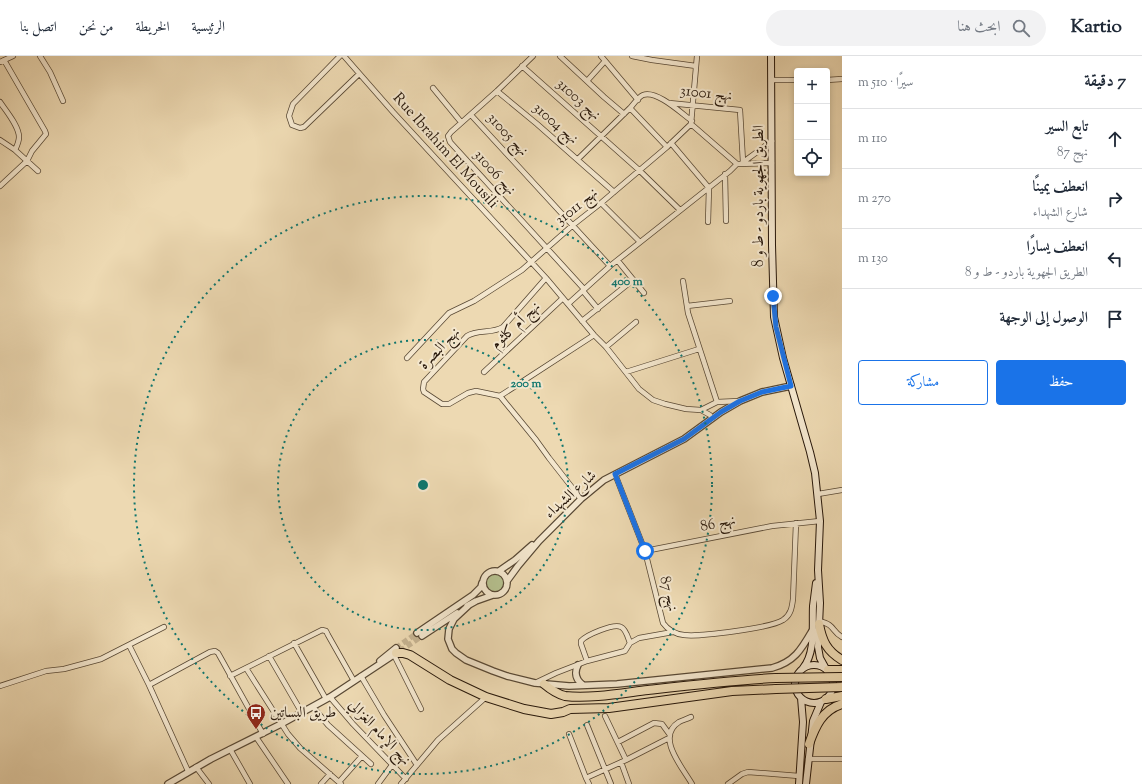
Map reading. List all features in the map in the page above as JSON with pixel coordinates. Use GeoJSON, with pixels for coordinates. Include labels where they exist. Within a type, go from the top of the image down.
{"type":"FeatureCollection","features":[{"type":"Feature","properties":{"kind":"highway"},"geometry":{"type":"LineString","coordinates":[[819,622],[821,635],[826,647],[830,652],[842,660]]}},
{"type":"Feature","properties":{"kind":"highway"},"geometry":{"type":"LineString","coordinates":[[397,652],[410,655],[454,682],[486,697],[516,707],[555,714],[570,709],[609,708],[732,691],[842,687]]}},
{"type":"Feature","properties":{"kind":"highway"},"geometry":{"type":"LineString","coordinates":[[826,668],[842,670]]}},
{"type":"Feature","properties":{"kind":"highway"},"geometry":{"type":"LineString","coordinates":[[544,684],[565,696],[583,696],[615,694],[732,680],[842,677]]}},
{"type":"Feature","properties":{"kind":"highway"},"geometry":{"type":"LineString","coordinates":[[824,701],[842,696]]}},
{"type":"Feature","properties":{"kind":"highway"},"geometry":{"type":"LineString","coordinates":[[809,744],[815,727],[823,716],[830,710],[842,704]]}},
{"type":"Feature","properties":{"kind":"main road","name":"الطريق الجهوية باردو - ط و 8"},"geometry":{"type":"LineString","coordinates":[[771,56],[772,245],[774,313],[777,335],[812,457],[818,494],[820,521],[818,570],[819,652],[822,663],[826,668]]}},
{"type":"Feature","properties":{"kind":"main road","name":"الطريق الجهوية باردو - ط و 8"},"geometry":{"type":"LineString","coordinates":[[802,668],[809,658],[810,653],[813,603],[818,570]]}},
{"type":"Feature","properties":{"kind":"main road"},"geometry":{"type":"LineString","coordinates":[[799,784],[803,722],[801,698],[794,683],[802,668],[814,664],[826,668],[833,679],[834,685],[830,695],[824,701],[813,721],[809,744],[806,784]]}},
{"type":"Feature","properties":{"kind":"main road"},"geometry":{"type":"LineString","coordinates":[[801,698],[811,703],[824,701]]}},
{"type":"Feature","properties":{"kind":"street"},"geometry":{"type":"LineString","coordinates":[[0,186],[27,161],[32,151],[46,134],[46,131],[2,61],[12,56]]}},
{"type":"Feature","properties":{"kind":"street"},"geometry":{"type":"LineString","coordinates":[[40,56],[50,72],[63,101]]}},
{"type":"Feature","properties":{"kind":"street"},"geometry":{"type":"LineString","coordinates":[[340,56],[293,104],[290,109],[289,116],[292,125],[300,128],[304,127],[359,74]]}},
{"type":"Feature","properties":{"kind":"street","name":"Rue Ibrahim El Mousili"},"geometry":{"type":"LineString","coordinates":[[344,56],[546,278],[594,335],[606,346],[639,389],[653,400],[686,409],[702,410]]}},
{"type":"Feature","properties":{"kind":"street","name":"نهج 31005"},"geometry":{"type":"LineString","coordinates":[[533,56],[471,115],[610,266]]}},
{"type":"Feature","properties":{"kind":"street"},"geometry":{"type":"LineString","coordinates":[[600,56],[638,100]]}},
{"type":"Feature","properties":{"kind":"street"},"geometry":{"type":"LineString","coordinates":[[632,56],[696,66]]}},
{"type":"Feature","properties":{"kind":"street"},"geometry":{"type":"LineString","coordinates":[[691,122],[694,104],[697,56]]}},
{"type":"Feature","properties":{"kind":"street"},"geometry":{"type":"LineString","coordinates":[[564,57],[587,81],[624,114]]}},
{"type":"Feature","properties":{"kind":"street"},"geometry":{"type":"LineString","coordinates":[[587,81],[605,61]]}},
{"type":"Feature","properties":{"kind":"street","name":"نهج 31003"},"geometry":{"type":"LineString","coordinates":[[522,66],[639,170],[680,210]]}},
{"type":"Feature","properties":{"kind":"street"},"geometry":{"type":"LineString","coordinates":[[830,80],[842,79]]}},
{"type":"Feature","properties":{"kind":"street"},"geometry":{"type":"LineString","coordinates":[[772,80],[794,80]]}},
{"type":"Feature","properties":{"kind":"street"},"geometry":{"type":"LineString","coordinates":[[433,88],[461,122]]}},
{"type":"Feature","properties":{"kind":"street","name":"نهج 31004"},"geometry":{"type":"LineString","coordinates":[[497,91],[578,159],[614,192]]}},
{"type":"Feature","properties":{"kind":"street"},"geometry":{"type":"LineString","coordinates":[[578,159],[641,96],[650,95],[669,103],[739,163],[772,163]]}},
{"type":"Feature","properties":{"kind":"street"},"geometry":{"type":"LineString","coordinates":[[0,102],[11,118],[18,132],[19,137],[15,150]]}},
{"type":"Feature","properties":{"kind":"street","name":"نهج 31001"},"geometry":{"type":"LineString","coordinates":[[669,103],[694,104],[740,110],[739,163]]}},
{"type":"Feature","properties":{"kind":"street"},"geometry":{"type":"LineString","coordinates":[[630,108],[667,147]]}},
{"type":"Feature","properties":{"kind":"street","name":"نهج 31006"},"geometry":{"type":"LineString","coordinates":[[471,115],[448,134],[450,142],[547,248]]}},
{"type":"Feature","properties":{"kind":"street","name":"نهج 31011"},"geometry":{"type":"LineString","coordinates":[[408,358],[449,313],[463,307],[522,270],[573,225],[667,147],[691,122]]}},
{"type":"Feature","properties":{"kind":"street"},"geometry":{"type":"LineString","coordinates":[[0,140],[15,150],[38,171]]}},
{"type":"Feature","properties":{"kind":"street"},"geometry":{"type":"LineString","coordinates":[[568,304],[610,266],[725,174],[772,141]]}},
{"type":"Feature","properties":{"kind":"street"},"geometry":{"type":"LineString","coordinates":[[671,143],[708,188],[708,222]]}},
{"type":"Feature","properties":{"kind":"street"},"geometry":{"type":"LineString","coordinates":[[725,174],[726,221]]}},
{"type":"Feature","properties":{"kind":"street"},"geometry":{"type":"LineString","coordinates":[[601,203],[640,242]]}},
{"type":"Feature","properties":{"kind":"street"},"geometry":{"type":"LineString","coordinates":[[547,248],[598,309]]}},
{"type":"Feature","properties":{"kind":"street"},"geometry":{"type":"LineString","coordinates":[[618,261],[644,292]]}},
{"type":"Feature","properties":{"kind":"street","name":"نهج البصرة"},"geometry":{"type":"LineString","coordinates":[[500,396],[476,391],[468,393],[449,404],[442,404],[422,389],[424,382],[467,336],[474,332],[497,330],[503,327],[546,278]]}},
{"type":"Feature","properties":{"kind":"street"},"geometry":{"type":"LineString","coordinates":[[582,321],[633,280]]}},
{"type":"Feature","properties":{"kind":"street"},"geometry":{"type":"LineString","coordinates":[[683,281],[687,306],[699,349],[717,402]]}},
{"type":"Feature","properties":{"kind":"street","name":"نهج أم كلثوم"},"geometry":{"type":"LineString","coordinates":[[484,372],[563,298]]}},
{"type":"Feature","properties":{"kind":"street"},"geometry":{"type":"LineString","coordinates":[[687,306],[730,301]]}},
{"type":"Feature","properties":{"kind":"street"},"geometry":{"type":"LineString","coordinates":[[606,346],[636,322]]}},
{"type":"Feature","properties":{"kind":"street"},"geometry":{"type":"LineString","coordinates":[[581,499],[500,396],[594,335]]}},
{"type":"Feature","properties":{"kind":"street"},"geometry":{"type":"LineString","coordinates":[[626,372],[699,349]]}},
{"type":"Feature","properties":{"kind":"street","name":"شارع الشهداء"},"geometry":{"type":"LineString","coordinates":[[539,541],[581,499],[596,486],[615,474],[684,439],[712,418],[740,401],[758,394],[791,386]]}},
{"type":"Feature","properties":{"kind":"street"},"geometry":{"type":"LineString","coordinates":[[712,418],[702,410],[717,402],[740,401]]}},
{"type":"Feature","properties":{"kind":"street","name":"نهج 87"},"geometry":{"type":"LineString","coordinates":[[615,474],[645,551],[662,619],[668,629],[673,632]]}},
{"type":"Feature","properties":{"kind":"street"},"geometry":{"type":"LineString","coordinates":[[818,494],[842,490]]}},
{"type":"Feature","properties":{"kind":"street","name":"نهج 86"},"geometry":{"type":"LineString","coordinates":[[645,551],[772,526],[820,521]]}},
{"type":"Feature","properties":{"kind":"street"},"geometry":{"type":"LineString","coordinates":[[535,683],[587,661],[625,651],[630,643],[639,638],[673,632],[691,635],[760,627],[778,623],[787,618],[792,610],[794,599],[796,523]]}},
{"type":"Feature","properties":{"kind":"street"},"geometry":{"type":"LineString","coordinates":[[499,571],[515,560],[534,542],[539,541]]}},
{"type":"Feature","properties":{"kind":"street"},"geometry":{"type":"LineString","coordinates":[[507,581],[539,541]]}},
{"type":"Feature","properties":{"kind":"street"},"geometry":{"type":"LineString","coordinates":[[499,571],[505,575],[507,581],[504,592],[476,601],[420,634],[481,587],[485,575],[488,572],[499,571]]}},
{"type":"Feature","properties":{"kind":"street"},"geometry":{"type":"LineString","coordinates":[[482,583],[486,591],[493,595]]}},
{"type":"Feature","properties":{"kind":"street"},"geometry":{"type":"LineString","coordinates":[[469,605],[454,619],[449,629],[448,639],[452,649],[456,653],[466,660],[514,678],[535,683],[569,686],[648,681],[779,666],[786,663],[797,654],[812,631]]}},
{"type":"Feature","properties":{"kind":"street"},"geometry":{"type":"LineString","coordinates":[[819,622],[831,624],[839,636],[842,637]]}},
{"type":"Feature","properties":{"kind":"street"},"geometry":{"type":"LineString","coordinates":[[587,661],[581,641],[588,635],[611,627],[619,626],[624,628],[630,643]]}},
{"type":"Feature","properties":{"kind":"street"},"geometry":{"type":"LineString","coordinates":[[0,686],[46,671],[64,669],[101,659],[164,627]]}},
{"type":"Feature","properties":{"kind":"street"},"geometry":{"type":"LineString","coordinates":[[230,676],[322,630],[326,631],[354,681]]}},
{"type":"Feature","properties":{"kind":"street","name":"نهج الإمام الغزالي"},"geometry":{"type":"LineString","coordinates":[[294,643],[328,698],[406,778],[401,784]]}},
{"type":"Feature","properties":{"kind":"street"},"geometry":{"type":"LineString","coordinates":[[129,645],[149,685],[188,772]]}},
{"type":"Feature","properties":{"kind":"street"},"geometry":{"type":"LineString","coordinates":[[149,685],[210,652],[215,651],[218,653],[263,734]]}},
{"type":"Feature","properties":{"kind":"street"},"geometry":{"type":"LineString","coordinates":[[168,784],[196,767],[263,734],[313,707],[397,652],[421,708]]}},
{"type":"Feature","properties":{"kind":"street"},"geometry":{"type":"LineString","coordinates":[[269,656],[302,713]]}},
{"type":"Feature","properties":{"kind":"street"},"geometry":{"type":"LineString","coordinates":[[578,666],[576,675],[578,681],[583,685]]}},
{"type":"Feature","properties":{"kind":"street"},"geometry":{"type":"LineString","coordinates":[[246,668],[281,724],[300,748],[340,783],[362,756]]}},
{"type":"Feature","properties":{"kind":"street"},"geometry":{"type":"LineString","coordinates":[[361,676],[384,715],[417,765]]}},
{"type":"Feature","properties":{"kind":"street"},"geometry":{"type":"LineString","coordinates":[[406,778],[442,736],[486,697]]}},
{"type":"Feature","properties":{"kind":"street"},"geometry":{"type":"LineString","coordinates":[[313,707],[328,725],[371,764]]}},
{"type":"Feature","properties":{"kind":"street"},"geometry":{"type":"LineString","coordinates":[[604,716],[626,760]]}},
{"type":"Feature","properties":{"kind":"street"},"geometry":{"type":"LineString","coordinates":[[691,717],[676,725],[670,736],[669,743],[672,752],[692,784]]}},
{"type":"Feature","properties":{"kind":"street"},"geometry":{"type":"LineString","coordinates":[[618,742],[654,723],[662,724],[670,736]]}},
{"type":"Feature","properties":{"kind":"street"},"geometry":{"type":"LineString","coordinates":[[587,725],[612,784]]}},
{"type":"Feature","properties":{"kind":"street"},"geometry":{"type":"LineString","coordinates":[[569,734],[589,784]]}},
{"type":"Feature","properties":{"kind":"street"},"geometry":{"type":"LineString","coordinates":[[586,778],[626,760],[670,736]]}},
{"type":"Feature","properties":{"kind":"street"},"geometry":{"type":"LineString","coordinates":[[256,737],[288,784]]}},
{"type":"Feature","properties":{"kind":"street"},"geometry":{"type":"LineString","coordinates":[[230,749],[250,784]]}},
{"type":"Feature","properties":{"kind":"street"},"geometry":{"type":"LineString","coordinates":[[808,759],[842,759]]}},
{"type":"Feature","properties":{"kind":"street"},"geometry":{"type":"LineString","coordinates":[[621,762],[629,784]]}},
{"type":"Feature","properties":{"kind":"street"},"geometry":{"type":"LineString","coordinates":[[378,784],[392,765]]}},
{"type":"Feature","properties":{"kind":"street"},"geometry":{"type":"LineString","coordinates":[[196,767],[209,784]]}},
{"type":"Feature","properties":{"kind":"street"},"geometry":{"type":"LineString","coordinates":[[728,784],[742,774],[748,772],[799,776]]}},
{"type":"Feature","properties":{"kind":"street"},"geometry":{"type":"LineString","coordinates":[[322,784],[330,774]]}},
{"type":"Feature","properties":{"kind":"green space"},"geometry":{"type":"Polygon","coordinates":[[[495,574],[501,577],[504,583],[501,589],[495,592],[489,589],[486,583],[489,577],[495,574]]]}},
{"type":"Feature","properties":{"kind":"tunnel"},"geometry":{"type":"LineString","coordinates":[[396,648],[417,633]]}},
{"type":"Feature","properties":{"kind":"tunnel"},"geometry":{"type":"LineString","coordinates":[[400,651],[422,636]]}},
{"type":"Feature","properties":{"kind":"place","name":"طريق البساتين"},"geometry":{"type":"Point","coordinates":[256,730]}},
{"type":"Feature","properties":{"kind":"route"},"geometry":{"type":"LineString","coordinates":[[645,551],[615,474],[684,439],[730,406],[762,392],[791,386],[776,327],[773,296]]}}]}
